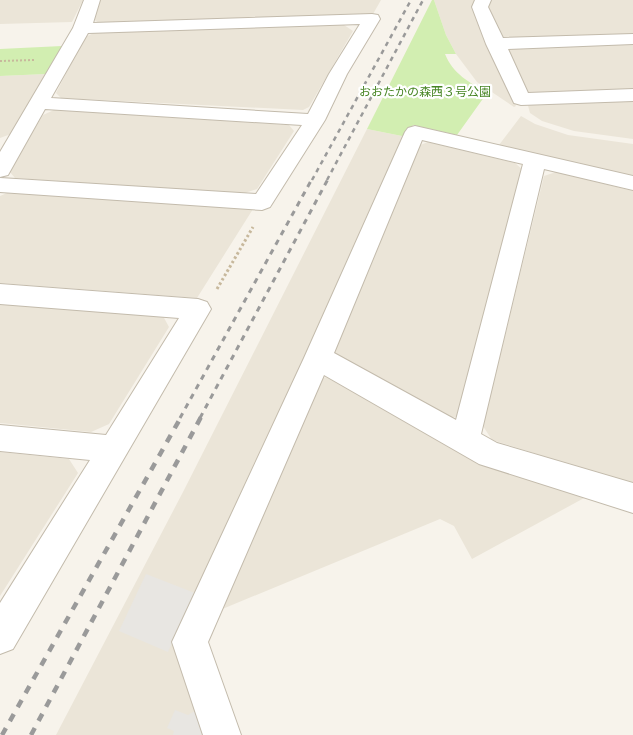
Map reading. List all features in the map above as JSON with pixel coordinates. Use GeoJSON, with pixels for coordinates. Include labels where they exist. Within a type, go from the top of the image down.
{"type":"FeatureCollection","features":[{"type":"Feature","properties":{"kind":"street"},"geometry":{"type":"LineString","coordinates":[[0,170],[7,147],[39,103],[82,28],[92,0]]}},
{"type":"Feature","properties":{"kind":"street"},"geometry":{"type":"LineString","coordinates":[[483,0],[480,7],[521,99],[633,95]]}},
{"type":"Feature","properties":{"kind":"street"},"geometry":{"type":"LineString","coordinates":[[0,185],[262,202],[315,120],[338,74],[372,19],[82,28]]}},
{"type":"Feature","properties":{"kind":"street"},"geometry":{"type":"LineString","coordinates":[[495,44],[633,39]]}},
{"type":"Feature","properties":{"kind":"street"},"geometry":{"type":"LineString","coordinates":[[39,103],[315,120]]}},
{"type":"Feature","properties":{"kind":"street"},"geometry":{"type":"LineString","coordinates":[[222,735],[190,642],[318,358],[415,132],[633,182]]}},
{"type":"Feature","properties":{"kind":"street"},"geometry":{"type":"LineString","coordinates":[[465,440],[535,160]]}},
{"type":"Feature","properties":{"kind":"street"},"geometry":{"type":"LineString","coordinates":[[0,294],[198,309],[0,636]]}},
{"type":"Feature","properties":{"kind":"street"},"geometry":{"type":"LineString","coordinates":[[318,358],[490,454],[633,498]]}},
{"type":"Feature","properties":{"kind":"street"},"geometry":{"type":"LineString","coordinates":[[0,438],[114,449]]}},
{"type":"Feature","properties":{"kind":"path"},"geometry":{"type":"LineString","coordinates":[[198,309],[214,293],[259,216],[262,202]]}},
{"type":"Feature","properties":{"kind":"shaded area"},"geometry":{"type":"Polygon","coordinates":[[[0,0],[83,0],[72,22],[0,24],[0,0]]]}},
{"type":"Feature","properties":{"kind":"shaded area"},"geometry":{"type":"Polygon","coordinates":[[[100,0],[381,0],[373,14],[99,23],[93,19],[100,0]]]}},
{"type":"Feature","properties":{"kind":"shaded area"},"geometry":{"type":"Polygon","coordinates":[[[434,0],[477,0],[474,7],[516,106],[514,107],[477,82],[456,54],[446,35],[434,0]]]}},
{"type":"Feature","properties":{"kind":"shaded area"},"geometry":{"type":"Polygon","coordinates":[[[487,0],[633,0],[633,36],[499,39],[484,7],[487,0]]]}},
{"type":"Feature","properties":{"kind":"shaded area"},"geometry":{"type":"Polygon","coordinates":[[[344,25],[353,31],[309,107],[303,110],[61,98],[56,93],[85,37],[94,33],[344,25]]]}},
{"type":"Feature","properties":{"kind":"shaded area"},"geometry":{"type":"Polygon","coordinates":[[[633,42],[633,91],[528,95],[506,45],[633,42]]]}},
{"type":"Feature","properties":{"kind":"shaded area"},"geometry":{"type":"Polygon","coordinates":[[[46,74],[11,134],[0,138],[0,76],[46,74]]]}},
{"type":"Feature","properties":{"kind":"shaded area"},"geometry":{"type":"Polygon","coordinates":[[[633,98],[633,139],[574,131],[542,121],[530,113],[527,102],[633,98]]]}},
{"type":"Feature","properties":{"kind":"shaded area"},"geometry":{"type":"Polygon","coordinates":[[[54,110],[289,125],[294,131],[257,189],[242,194],[15,178],[9,171],[43,115],[54,110]]]}},
{"type":"Feature","properties":{"kind":"shaded area"},"geometry":{"type":"Polygon","coordinates":[[[521,116],[535,124],[568,135],[633,144],[633,176],[499,145],[521,116]]]}},
{"type":"Feature","properties":{"kind":"shaded area"},"geometry":{"type":"Polygon","coordinates":[[[367,129],[407,137],[185,628],[206,735],[56,735],[183,492],[367,129]]]}},
{"type":"Feature","properties":{"kind":"shaded area"},"geometry":{"type":"Polygon","coordinates":[[[428,142],[515,163],[523,170],[459,416],[443,420],[336,359],[331,346],[418,146],[428,142]]]}},
{"type":"Feature","properties":{"kind":"shaded area"},"geometry":{"type":"Polygon","coordinates":[[[556,172],[633,191],[633,484],[492,440],[483,426],[544,176],[556,172]]]}},
{"type":"Feature","properties":{"kind":"shaded area"},"geometry":{"type":"Polygon","coordinates":[[[7,193],[253,209],[197,298],[0,283],[0,196],[7,193]]]}},
{"type":"Feature","properties":{"kind":"shaded area"},"geometry":{"type":"Polygon","coordinates":[[[0,303],[163,316],[169,327],[109,424],[91,432],[0,423],[0,303]]]}},
{"type":"Feature","properties":{"kind":"shaded area"},"geometry":{"type":"Polygon","coordinates":[[[332,376],[586,497],[472,559],[454,526],[440,519],[220,610],[317,379],[332,376]]]}},
{"type":"Feature","properties":{"kind":"shaded area"},"geometry":{"type":"Polygon","coordinates":[[[0,452],[69,459],[78,473],[0,596],[0,452]]]}},
{"type":"Feature","properties":{"kind":"shaded area"},"geometry":{"type":"Polygon","coordinates":[[[146,574],[200,595],[180,625],[168,652],[119,631],[146,574]]]}},
{"type":"Feature","properties":{"kind":"shaded area"},"geometry":{"type":"Polygon","coordinates":[[[198,709],[206,735],[173,735],[174,731],[167,728],[175,710],[188,715],[198,709]]]}},
{"type":"Feature","properties":{"kind":"green space","name":"おおたかの森西３号公園"},"geometry":{"type":"Polygon","coordinates":[[[432,0],[434,0],[446,35],[456,54],[445,54],[448,61],[462,77],[487,93],[457,135],[413,125],[407,137],[367,129],[432,0]]]}},
{"type":"Feature","properties":{"kind":"green space"},"geometry":{"type":"Polygon","coordinates":[[[62,46],[46,74],[0,76],[0,49],[62,46]]]}},
{"type":"Feature","properties":{"kind":"railway"},"geometry":{"type":"LineString","coordinates":[[312,180],[411,0]]}},
{"type":"Feature","properties":{"kind":"railway"},"geometry":{"type":"LineString","coordinates":[[327,180],[423,0]]}},
{"type":"Feature","properties":{"kind":"railway"},"geometry":{"type":"LineString","coordinates":[[180,418],[312,179]]}},
{"type":"Feature","properties":{"kind":"railway"},"geometry":{"type":"LineString","coordinates":[[200,418],[328,179]]}},
{"type":"Feature","properties":{"kind":"railway"},"geometry":{"type":"LineString","coordinates":[[2,735],[181,417]]}},
{"type":"Feature","properties":{"kind":"railway"},"geometry":{"type":"LineString","coordinates":[[31,735],[201,417]]}}]}
